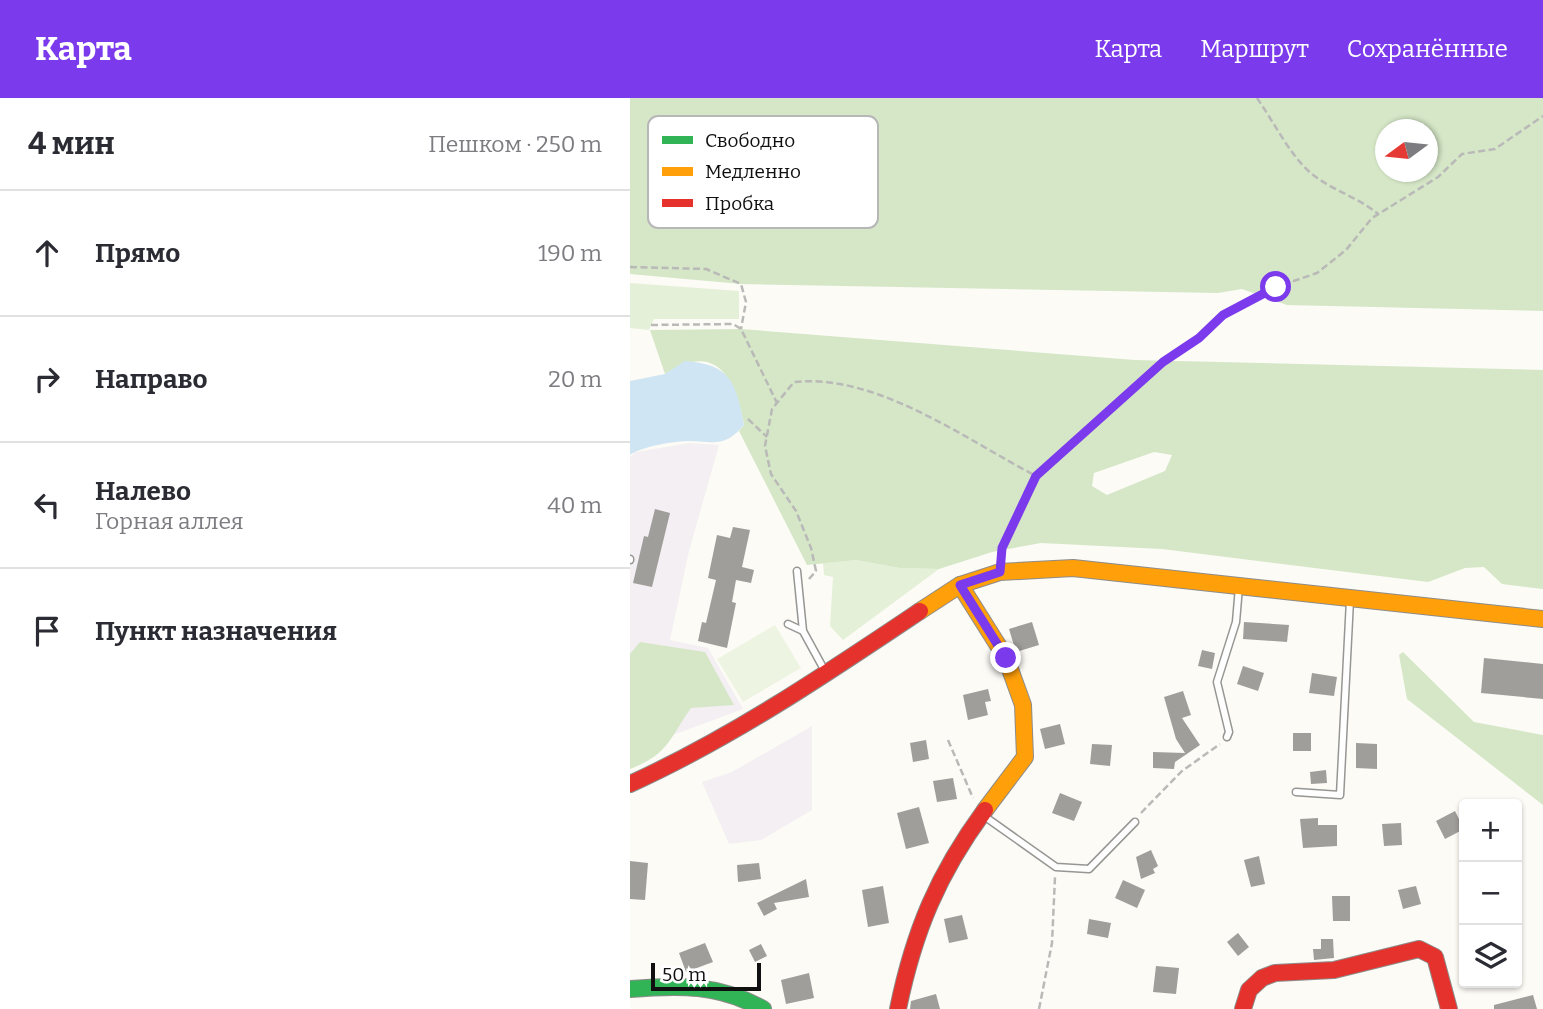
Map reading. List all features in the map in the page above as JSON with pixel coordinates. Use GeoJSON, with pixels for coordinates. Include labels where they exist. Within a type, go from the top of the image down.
{"type":"FeatureCollection","features":[{"type":"Feature","properties":{"kind":"main road"},"geometry":{"type":"LineString","coordinates":[[630,784],[726,737],[827,674],[960,585],[1000,572],[1073,568],[1543,620]]}},
{"type":"Feature","properties":{"kind":"main road"},"geometry":{"type":"LineString","coordinates":[[898,1009],[909,956],[954,852],[1025,757],[1023,705],[1006,658],[960,585]]}},
{"type":"Feature","properties":{"kind":"main road"},"geometry":{"type":"LineString","coordinates":[[1242,1009],[1249,990],[1262,978],[1275,973],[1334,970],[1419,949],[1435,957],[1450,1009]]}},
{"type":"Feature","properties":{"kind":"main road"},"geometry":{"type":"LineString","coordinates":[[630,989],[697,984],[728,990],[763,1009]]}},
{"type":"Feature","properties":{"kind":"lane"},"geometry":{"type":"LineString","coordinates":[[797,571],[803,631],[827,674]]}},
{"type":"Feature","properties":{"kind":"lane"},"geometry":{"type":"LineString","coordinates":[[1227,737],[1229,732],[1217,682],[1236,622],[1239,586]]}},
{"type":"Feature","properties":{"kind":"lane"},"geometry":{"type":"LineString","coordinates":[[1296,792],[1340,795],[1350,598]]}},
{"type":"Feature","properties":{"kind":"lane"},"geometry":{"type":"LineString","coordinates":[[788,624],[803,631]]}},
{"type":"Feature","properties":{"kind":"lane"},"geometry":{"type":"LineString","coordinates":[[983,815],[1056,867],[1089,869],[1135,822]]}},
{"type":"Feature","properties":{"kind":"path"},"geometry":{"type":"LineString","coordinates":[[1257,98],[1310,173],[1336,190],[1361,200],[1378,214]]}},
{"type":"Feature","properties":{"kind":"path"},"geometry":{"type":"LineString","coordinates":[[1000,572],[1002,548],[1036,476],[1163,362],[1199,338],[1223,315],[1276,287],[1317,273],[1346,250],[1378,214],[1438,177],[1462,154],[1495,149],[1543,116]]}},
{"type":"Feature","properties":{"kind":"path"},"geometry":{"type":"LineString","coordinates":[[630,267],[706,269],[741,284],[746,302],[741,329]]}},
{"type":"Feature","properties":{"kind":"path"},"geometry":{"type":"LineString","coordinates":[[651,325],[733,324],[741,329],[777,403]]}},
{"type":"Feature","properties":{"kind":"path"},"geometry":{"type":"LineString","coordinates":[[799,589],[816,571],[814,559],[796,511],[771,474],[765,446],[772,409],[794,382],[817,380],[877,393],[1036,476]]}},
{"type":"Feature","properties":{"kind":"path"},"geometry":{"type":"LineString","coordinates":[[748,419],[766,437]]}},
{"type":"Feature","properties":{"kind":"path"},"geometry":{"type":"LineString","coordinates":[[1135,822],[1150,801],[1227,737]]}},
{"type":"Feature","properties":{"kind":"path"},"geometry":{"type":"LineString","coordinates":[[948,740],[964,784],[983,815]]}},
{"type":"Feature","properties":{"kind":"path"},"geometry":{"type":"LineString","coordinates":[[1039,1009],[1052,943],[1056,867]]}},
{"type":"Feature","properties":{"kind":"shaded area"},"geometry":{"type":"Polygon","coordinates":[[[690,443],[719,445],[689,551],[670,640],[708,648],[743,709],[630,751],[630,457],[636,452],[690,443]]]}},
{"type":"Feature","properties":{"kind":"shaded area"},"geometry":{"type":"Polygon","coordinates":[[[812,726],[812,810],[761,840],[729,844],[702,782],[732,772],[812,726]]]}},
{"type":"Feature","properties":{"kind":"green space"},"geometry":{"type":"Polygon","coordinates":[[[630,98],[1543,98],[1543,311],[1287,305],[1242,289],[1218,293],[741,284],[630,274],[630,98]]]}},
{"type":"Feature","properties":{"kind":"green space"},"geometry":{"type":"Polygon","coordinates":[[[630,283],[739,291],[739,319],[654,319],[649,330],[630,328],[630,283]]]}},
{"type":"Feature","properties":{"kind":"green space"},"geometry":{"type":"Polygon","coordinates":[[[741,329],[1135,360],[1543,370],[1543,589],[1502,584],[1484,567],[1465,568],[1428,582],[1162,549],[1041,543],[992,552],[939,569],[900,568],[856,560],[807,565],[739,431],[744,425],[735,392],[728,379],[720,369],[710,363],[698,361],[665,374],[650,330],[741,329]],[[1154,452],[1094,473],[1092,486],[1107,495],[1165,471],[1172,455],[1154,452]]]}},
{"type":"Feature","properties":{"kind":"green space"},"geometry":{"type":"Polygon","coordinates":[[[856,560],[900,568],[939,569],[843,640],[830,626],[833,577],[824,575],[823,563],[856,560]]]}},
{"type":"Feature","properties":{"kind":"green space"},"geometry":{"type":"Polygon","coordinates":[[[775,625],[801,668],[743,702],[717,659],[775,625]]]}},
{"type":"Feature","properties":{"kind":"green space"},"geometry":{"type":"Polygon","coordinates":[[[640,642],[705,652],[734,705],[691,708],[661,751],[630,769],[630,654],[640,642]]]}},
{"type":"Feature","properties":{"kind":"green space"},"geometry":{"type":"Polygon","coordinates":[[[1403,652],[1474,722],[1543,735],[1543,805],[1407,699],[1399,655],[1403,652]]]}},
{"type":"Feature","properties":{"kind":"water"},"geometry":{"type":"Polygon","coordinates":[[[685,361],[712,366],[729,378],[738,398],[744,425],[731,437],[720,442],[668,443],[630,455],[630,381],[665,374],[685,361]]]}},
{"type":"Feature","properties":{"kind":"building"},"geometry":{"type":"Polygon","coordinates":[[[655,509],[670,513],[652,587],[633,583],[644,536],[648,537],[655,509]]]}},
{"type":"Feature","properties":{"kind":"building"},"geometry":{"type":"Polygon","coordinates":[[[733,527],[750,530],[742,567],[754,570],[751,583],[736,580],[732,602],[736,603],[727,648],[698,641],[702,622],[706,623],[716,580],[708,578],[717,535],[730,538],[733,527]]]}},
{"type":"Feature","properties":{"kind":"building"},"geometry":{"type":"Polygon","coordinates":[[[1032,622],[1039,645],[1016,652],[1009,629],[1032,622]]]}},
{"type":"Feature","properties":{"kind":"building"},"geometry":{"type":"Polygon","coordinates":[[[1244,622],[1289,625],[1287,642],[1243,639],[1244,622]]]}},
{"type":"Feature","properties":{"kind":"building"},"geometry":{"type":"Polygon","coordinates":[[[1202,650],[1215,653],[1212,669],[1198,666],[1202,650]]]}},
{"type":"Feature","properties":{"kind":"building"},"geometry":{"type":"Polygon","coordinates":[[[1484,658],[1543,664],[1543,699],[1481,693],[1484,658]]]}},
{"type":"Feature","properties":{"kind":"building"},"geometry":{"type":"Polygon","coordinates":[[[1243,666],[1264,673],[1258,691],[1237,684],[1243,666]]]}},
{"type":"Feature","properties":{"kind":"building"},"geometry":{"type":"Polygon","coordinates":[[[1312,673],[1337,677],[1334,696],[1309,693],[1312,673]]]}},
{"type":"Feature","properties":{"kind":"building"},"geometry":{"type":"Polygon","coordinates":[[[988,689],[991,701],[985,702],[988,715],[968,720],[963,695],[988,689]]]}},
{"type":"Feature","properties":{"kind":"building"},"geometry":{"type":"Polygon","coordinates":[[[1183,691],[1191,715],[1182,718],[1200,745],[1175,762],[1174,769],[1153,768],[1153,752],[1185,753],[1176,739],[1164,697],[1183,691]]]}},
{"type":"Feature","properties":{"kind":"building"},"geometry":{"type":"Polygon","coordinates":[[[1060,724],[1065,744],[1045,749],[1040,729],[1060,724]]]}},
{"type":"Feature","properties":{"kind":"building"},"geometry":{"type":"Polygon","coordinates":[[[1293,733],[1311,733],[1311,751],[1293,751],[1293,733]]]}},
{"type":"Feature","properties":{"kind":"building"},"geometry":{"type":"Polygon","coordinates":[[[926,740],[929,759],[913,762],[910,743],[926,740]]]}},
{"type":"Feature","properties":{"kind":"building"},"geometry":{"type":"Polygon","coordinates":[[[1356,743],[1377,744],[1377,769],[1356,768],[1356,743]]]}},
{"type":"Feature","properties":{"kind":"building"},"geometry":{"type":"Polygon","coordinates":[[[1092,744],[1112,745],[1110,766],[1090,764],[1092,744]]]}},
{"type":"Feature","properties":{"kind":"building"},"geometry":{"type":"Polygon","coordinates":[[[1326,770],[1327,783],[1311,784],[1310,772],[1326,770]]]}},
{"type":"Feature","properties":{"kind":"building"},"geometry":{"type":"Polygon","coordinates":[[[953,778],[957,799],[937,802],[933,781],[953,778]]]}},
{"type":"Feature","properties":{"kind":"building"},"geometry":{"type":"Polygon","coordinates":[[[1060,793],[1082,802],[1074,821],[1052,813],[1060,793]]]}},
{"type":"Feature","properties":{"kind":"building"},"geometry":{"type":"Polygon","coordinates":[[[919,807],[929,843],[906,849],[897,813],[919,807]]]}},
{"type":"Feature","properties":{"kind":"building"},"geometry":{"type":"Polygon","coordinates":[[[1455,811],[1459,819],[1459,832],[1445,839],[1436,821],[1455,811]]]}},
{"type":"Feature","properties":{"kind":"building"},"geometry":{"type":"Polygon","coordinates":[[[1318,818],[1318,825],[1337,825],[1337,846],[1303,848],[1300,819],[1318,818]]]}},
{"type":"Feature","properties":{"kind":"building"},"geometry":{"type":"Polygon","coordinates":[[[1401,823],[1402,845],[1384,846],[1382,824],[1401,823]]]}},
{"type":"Feature","properties":{"kind":"building"},"geometry":{"type":"Polygon","coordinates":[[[1151,850],[1158,866],[1153,869],[1155,873],[1141,879],[1136,857],[1151,850]]]}},
{"type":"Feature","properties":{"kind":"building"},"geometry":{"type":"Polygon","coordinates":[[[1259,856],[1265,884],[1251,887],[1244,860],[1259,856]]]}},
{"type":"Feature","properties":{"kind":"building"},"geometry":{"type":"Polygon","coordinates":[[[630,861],[648,863],[645,900],[630,899],[630,861]]]}},
{"type":"Feature","properties":{"kind":"building"},"geometry":{"type":"Polygon","coordinates":[[[759,863],[761,879],[738,882],[737,865],[759,863]]]}},
{"type":"Feature","properties":{"kind":"building"},"geometry":{"type":"Polygon","coordinates":[[[806,879],[809,897],[774,903],[777,909],[764,916],[757,903],[806,879]]]}},
{"type":"Feature","properties":{"kind":"building"},"geometry":{"type":"Polygon","coordinates":[[[1123,880],[1145,890],[1137,908],[1115,898],[1123,880]]]}},
{"type":"Feature","properties":{"kind":"building"},"geometry":{"type":"Polygon","coordinates":[[[883,886],[889,923],[868,927],[862,890],[883,886]]]}},
{"type":"Feature","properties":{"kind":"building"},"geometry":{"type":"Polygon","coordinates":[[[1416,886],[1421,904],[1403,909],[1398,890],[1416,886]]]}},
{"type":"Feature","properties":{"kind":"building"},"geometry":{"type":"Polygon","coordinates":[[[1332,896],[1350,896],[1350,921],[1333,921],[1332,896]]]}},
{"type":"Feature","properties":{"kind":"building"},"geometry":{"type":"Polygon","coordinates":[[[962,915],[968,939],[949,943],[944,919],[962,915]]]}},
{"type":"Feature","properties":{"kind":"building"},"geometry":{"type":"Polygon","coordinates":[[[1089,919],[1111,923],[1108,938],[1087,934],[1089,919]]]}},
{"type":"Feature","properties":{"kind":"building"},"geometry":{"type":"Polygon","coordinates":[[[1238,933],[1249,947],[1238,956],[1227,942],[1238,933]]]}},
{"type":"Feature","properties":{"kind":"building"},"geometry":{"type":"Polygon","coordinates":[[[1321,939],[1333,939],[1334,958],[1314,960],[1313,949],[1321,949],[1321,939]]]}},
{"type":"Feature","properties":{"kind":"building"},"geometry":{"type":"Polygon","coordinates":[[[705,943],[713,962],[686,972],[679,953],[705,943]]]}},
{"type":"Feature","properties":{"kind":"building"},"geometry":{"type":"Polygon","coordinates":[[[761,944],[767,956],[755,962],[749,950],[761,944]]]}},
{"type":"Feature","properties":{"kind":"building"},"geometry":{"type":"Polygon","coordinates":[[[1156,966],[1179,968],[1176,994],[1153,992],[1156,966]]]}},
{"type":"Feature","properties":{"kind":"building"},"geometry":{"type":"Polygon","coordinates":[[[809,973],[814,998],[786,1004],[781,980],[809,973]]]}},
{"type":"Feature","properties":{"kind":"building"},"geometry":{"type":"Polygon","coordinates":[[[936,994],[940,1009],[910,1009],[911,1001],[936,994]]]}},
{"type":"Feature","properties":{"kind":"building"},"geometry":{"type":"Polygon","coordinates":[[[1533,995],[1537,1009],[1494,1009],[1494,1005],[1533,995]]]}},
{"type":"Feature","properties":{"kind":"traffic: fast"},"geometry":{"type":"LineString","coordinates":[[630,989],[698,988],[731,995],[763,1009]]}},
{"type":"Feature","properties":{"kind":"traffic: slow"},"geometry":{"type":"LineString","coordinates":[[920,611],[960,585],[1000,572],[1073,568],[1543,619]]}},
{"type":"Feature","properties":{"kind":"traffic: slow"},"geometry":{"type":"LineString","coordinates":[[960,585],[1006,658],[1023,705],[1025,757],[985,810]]}},
{"type":"Feature","properties":{"kind":"traffic: jam"},"geometry":{"type":"LineString","coordinates":[[630,784],[742,725],[920,611]]}},
{"type":"Feature","properties":{"kind":"traffic: jam"},"geometry":{"type":"LineString","coordinates":[[898,1009],[912,954],[930,904],[954,857],[985,810]]}},
{"type":"Feature","properties":{"kind":"traffic: jam"},"geometry":{"type":"LineString","coordinates":[[1243,1009],[1249,990],[1262,978],[1275,973],[1334,970],[1419,949],[1435,957],[1449,1009]]}},
{"type":"Feature","properties":{"kind":"route"},"geometry":{"type":"LineString","coordinates":[[1006,658],[960,585],[1000,572],[1002,548],[1036,476],[1079,441],[1163,362],[1199,338],[1223,315],[1276,287]]}}]}
